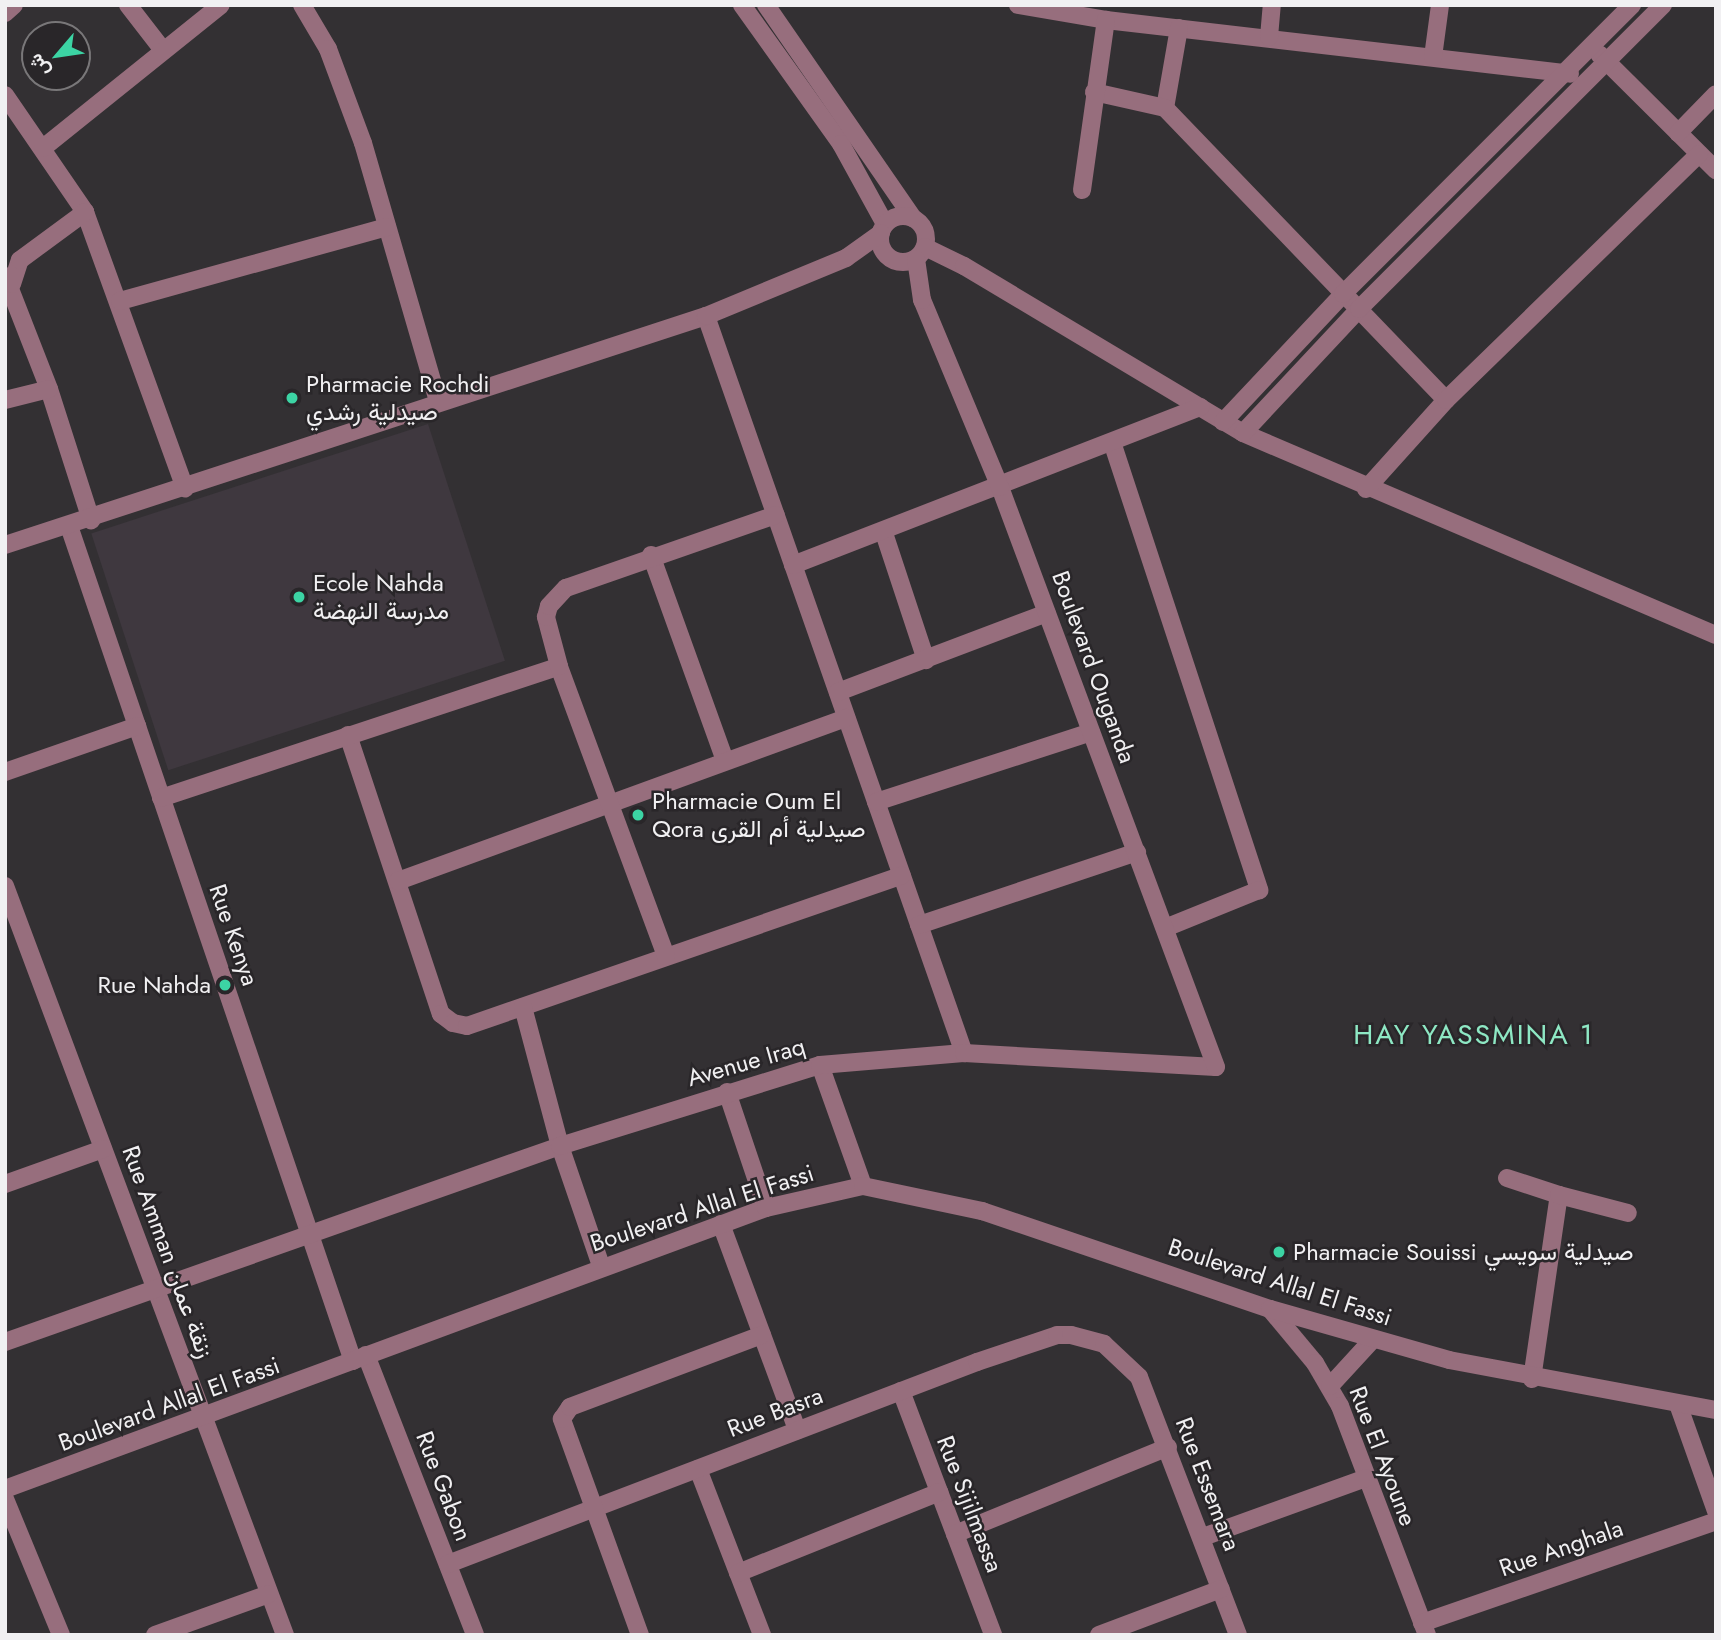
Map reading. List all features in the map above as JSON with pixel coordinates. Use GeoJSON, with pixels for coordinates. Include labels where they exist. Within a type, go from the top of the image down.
{"type":"FeatureCollection","features":[{"type":"Feature","properties":{"kind":"street"},"geometry":{"type":"LineString","coordinates":[[5,13],[15,5]]}},
{"type":"Feature","properties":{"kind":"street"},"geometry":{"type":"LineString","coordinates":[[128,5],[162,49]]}},
{"type":"Feature","properties":{"kind":"street"},"geometry":{"type":"LineString","coordinates":[[43,148],[162,49],[221,5]]}},
{"type":"Feature","properties":{"kind":"street"},"geometry":{"type":"LineString","coordinates":[[302,5],[328,49],[363,142],[438,401]]}},
{"type":"Feature","properties":{"kind":"street"},"geometry":{"type":"LineString","coordinates":[[742,5],[841,144],[883,228],[883,251],[894,260]]}},
{"type":"Feature","properties":{"kind":"street"},"geometry":{"type":"LineString","coordinates":[[765,5],[913,218],[925,230],[921,253]]}},
{"type":"Feature","properties":{"kind":"street"},"geometry":{"type":"LineString","coordinates":[[1018,5],[1106,20],[1590,76]]}},
{"type":"Feature","properties":{"kind":"street"},"geometry":{"type":"LineString","coordinates":[[1269,37],[1272,5]]}},
{"type":"Feature","properties":{"kind":"street"},"geometry":{"type":"LineString","coordinates":[[1433,57],[1440,5]]}},
{"type":"Feature","properties":{"kind":"street"},"geometry":{"type":"LineString","coordinates":[[1223,422],[1343,294],[1632,5]]}},
{"type":"Feature","properties":{"kind":"street"},"geometry":{"type":"LineString","coordinates":[[1243,433],[1359,309],[1663,5]]}},
{"type":"Feature","properties":{"kind":"street"},"geometry":{"type":"LineString","coordinates":[[1082,190],[1106,20]]}},
{"type":"Feature","properties":{"kind":"street"},"geometry":{"type":"LineString","coordinates":[[1165,108],[1179,28]]}},
{"type":"Feature","properties":{"kind":"street"},"geometry":{"type":"LineString","coordinates":[[1591,46],[1716,170]]}},
{"type":"Feature","properties":{"kind":"street"},"geometry":{"type":"LineString","coordinates":[[1094,92],[1165,108],[1446,400]]}},
{"type":"Feature","properties":{"kind":"street"},"geometry":{"type":"LineString","coordinates":[[1678,133],[1716,94]]}},
{"type":"Feature","properties":{"kind":"street"},"geometry":{"type":"LineString","coordinates":[[5,95],[85,212],[120,301],[185,489]]}},
{"type":"Feature","properties":{"kind":"street"},"geometry":{"type":"LineString","coordinates":[[1366,489],[1446,400],[1699,155]]}},
{"type":"Feature","properties":{"kind":"street"},"geometry":{"type":"LineString","coordinates":[[85,212],[20,260],[9,280],[49,388],[91,520]]}},
{"type":"Feature","properties":{"kind":"street"},"geometry":{"type":"LineString","coordinates":[[5,545],[91,520],[438,401],[706,316],[846,258],[903,215],[913,218]]}},
{"type":"Feature","properties":{"kind":"street"},"geometry":{"type":"LineString","coordinates":[[120,301],[387,227]]}},
{"type":"Feature","properties":{"kind":"street"},"geometry":{"type":"LineString","coordinates":[[846,258],[894,260],[921,253],[964,266],[1243,433],[1366,489],[1713,631]]}},
{"type":"Feature","properties":{"kind":"street","name":"Boulevard Ouganda"},"geometry":{"type":"LineString","coordinates":[[918,288],[921,253]]}},
{"type":"Feature","properties":{"kind":"street","name":"Boulevard Ouganda"},"geometry":{"type":"LineString","coordinates":[[894,260],[918,288],[1000,487],[1216,1067]]}},
{"type":"Feature","properties":{"kind":"street"},"geometry":{"type":"LineString","coordinates":[[706,316],[964,1053]]}},
{"type":"Feature","properties":{"kind":"street"},"geometry":{"type":"LineString","coordinates":[[5,400],[49,388]]}},
{"type":"Feature","properties":{"kind":"street"},"geometry":{"type":"LineString","coordinates":[[793,565],[884,533],[1200,407]]}},
{"type":"Feature","properties":{"kind":"street"},"geometry":{"type":"LineString","coordinates":[[1112,442],[1259,890],[1165,928]]}},
{"type":"Feature","properties":{"kind":"street"},"geometry":{"type":"LineString","coordinates":[[666,956],[559,666],[546,617],[549,606],[566,588],[651,555],[776,515]]}},
{"type":"Feature","properties":{"kind":"street","name":"Rue Kenya"},"geometry":{"type":"LineString","coordinates":[[69,526],[311,1237],[360,1358]]}},
{"type":"Feature","properties":{"kind":"street"},"geometry":{"type":"LineString","coordinates":[[884,533],[926,660]]}},
{"type":"Feature","properties":{"kind":"street"},"geometry":{"type":"LineString","coordinates":[[651,555],[725,760]]}},
{"type":"Feature","properties":{"kind":"street"},"geometry":{"type":"LineString","coordinates":[[838,692],[1047,613]]}},
{"type":"Feature","properties":{"kind":"street"},"geometry":{"type":"LineString","coordinates":[[161,797],[559,666]]}},
{"type":"Feature","properties":{"kind":"street"},"geometry":{"type":"LineString","coordinates":[[398,881],[846,718]]}},
{"type":"Feature","properties":{"kind":"street"},"geometry":{"type":"LineString","coordinates":[[5,772],[137,726]]}},
{"type":"Feature","properties":{"kind":"street"},"geometry":{"type":"LineString","coordinates":[[876,802],[1091,732]]}},
{"type":"Feature","properties":{"kind":"street"},"geometry":{"type":"LineString","coordinates":[[348,736],[441,1014],[467,1026],[902,875]]}},
{"type":"Feature","properties":{"kind":"street"},"geometry":{"type":"LineString","coordinates":[[919,925],[1137,852]]}},
{"type":"Feature","properties":{"kind":"street","name":"Rue Amman زنقة عمان"},"geometry":{"type":"LineString","coordinates":[[5,886],[285,1635]]}},
{"type":"Feature","properties":{"kind":"street"},"geometry":{"type":"LineString","coordinates":[[5,939],[23,933]]}},
{"type":"Feature","properties":{"kind":"street"},"geometry":{"type":"LineString","coordinates":[[523,1007],[560,1146],[601,1266]]}},
{"type":"Feature","properties":{"kind":"street","name":"Avenue Iraq"},"geometry":{"type":"LineString","coordinates":[[5,1342],[311,1237],[560,1146],[820,1065],[964,1053],[1216,1067]]}},
{"type":"Feature","properties":{"kind":"street"},"geometry":{"type":"LineString","coordinates":[[820,1065],[863,1186]]}},
{"type":"Feature","properties":{"kind":"street"},"geometry":{"type":"LineString","coordinates":[[727,1092],[766,1208]]}},
{"type":"Feature","properties":{"kind":"street"},"geometry":{"type":"LineString","coordinates":[[5,1184],[103,1149]]}},
{"type":"Feature","properties":{"kind":"street"},"geometry":{"type":"LineString","coordinates":[[1507,1178],[1628,1213]]}},
{"type":"Feature","properties":{"kind":"street","name":"Boulevard Allal El Fassi"},"geometry":{"type":"LineString","coordinates":[[5,1489],[204,1419],[601,1266],[766,1208],[863,1186],[982,1211],[1270,1309],[1373,1339],[1532,1379],[1679,1407],[1716,1410]]}},
{"type":"Feature","properties":{"kind":"street"},"geometry":{"type":"LineString","coordinates":[[1532,1379],[1559,1195]]}},
{"type":"Feature","properties":{"kind":"street"},"geometry":{"type":"LineString","coordinates":[[721,1224],[797,1430]]}},
{"type":"Feature","properties":{"kind":"street","name":"Rue El Ayoune"},"geometry":{"type":"LineString","coordinates":[[1270,1309],[1330,1386],[1425,1629]]}},
{"type":"Feature","properties":{"kind":"street"},"geometry":{"type":"LineString","coordinates":[[640,1635],[565,1436],[562,1419],[570,1407],[762,1335]]}},
{"type":"Feature","properties":{"kind":"street","name":"Rue Basra"},"geometry":{"type":"LineString","coordinates":[[448,1564],[797,1430],[1057,1335],[1088,1337],[1121,1356]]}},
{"type":"Feature","properties":{"kind":"street"},"geometry":{"type":"LineString","coordinates":[[1330,1386],[1373,1339]]}},
{"type":"Feature","properties":{"kind":"street","name":"Rue Essemara"},"geometry":{"type":"LineString","coordinates":[[1121,1356],[1146,1391],[1238,1635]]}},
{"type":"Feature","properties":{"kind":"street","name":"Rue Gabon"},"geometry":{"type":"LineString","coordinates":[[360,1358],[448,1564],[475,1635]]}},
{"type":"Feature","properties":{"kind":"street","name":"Rue Sijilmassa"},"geometry":{"type":"LineString","coordinates":[[901,1391],[993,1635]]}},
{"type":"Feature","properties":{"kind":"street"},"geometry":{"type":"LineString","coordinates":[[1679,1407],[1716,1511]]}},
{"type":"Feature","properties":{"kind":"street"},"geometry":{"type":"LineString","coordinates":[[955,1534],[1168,1447]]}},
{"type":"Feature","properties":{"kind":"street"},"geometry":{"type":"LineString","coordinates":[[698,1469],[762,1635]]}},
{"type":"Feature","properties":{"kind":"street"},"geometry":{"type":"LineString","coordinates":[[1203,1537],[1366,1478]]}},
{"type":"Feature","properties":{"kind":"street"},"geometry":{"type":"LineString","coordinates":[[738,1573],[939,1492]]}},
{"type":"Feature","properties":{"kind":"street"},"geometry":{"type":"LineString","coordinates":[[5,1499],[61,1635]]}},
{"type":"Feature","properties":{"kind":"street","name":"Rue Anghala"},"geometry":{"type":"LineString","coordinates":[[1425,1629],[1716,1521]]}},
{"type":"Feature","properties":{"kind":"street"},"geometry":{"type":"LineString","coordinates":[[1106,1634],[1221,1589]]}},
{"type":"Feature","properties":{"kind":"street"},"geometry":{"type":"LineString","coordinates":[[155,1635],[270,1594]]}},
{"type":"Feature","properties":{"kind":"shaded area","name":"Ecole Nahda مدرسة النهضة"},"geometry":{"type":"Polygon","coordinates":[[[428,424],[505,661],[168,770],[91,533],[428,424]]]}},
{"type":"Feature","properties":{"kind":"place","name":"Pharmacie Rochdi صيدلية رشدي"},"geometry":{"type":"Point","coordinates":[292,398]}},
{"type":"Feature","properties":{"kind":"place","name":"Ecole Nahda مدرسة النهضة"},"geometry":{"type":"Point","coordinates":[299,597]}},
{"type":"Feature","properties":{"kind":"place","name":"Pharmacie Oum El Qora صيدلية أم القرى"},"geometry":{"type":"Point","coordinates":[638,815]}},
{"type":"Feature","properties":{"kind":"place","name":"Rue Nahda"},"geometry":{"type":"Point","coordinates":[225,985]}},
{"type":"Feature","properties":{"kind":"place","name":"Pharmacie Souissi صيدلية سويسي"},"geometry":{"type":"Point","coordinates":[1279,1252]}},
{"type":"Feature","properties":{"kind":"district","name":"HAY YASSMINA 1"},"geometry":{"type":"Point","coordinates":[1474,1035]}}]}
